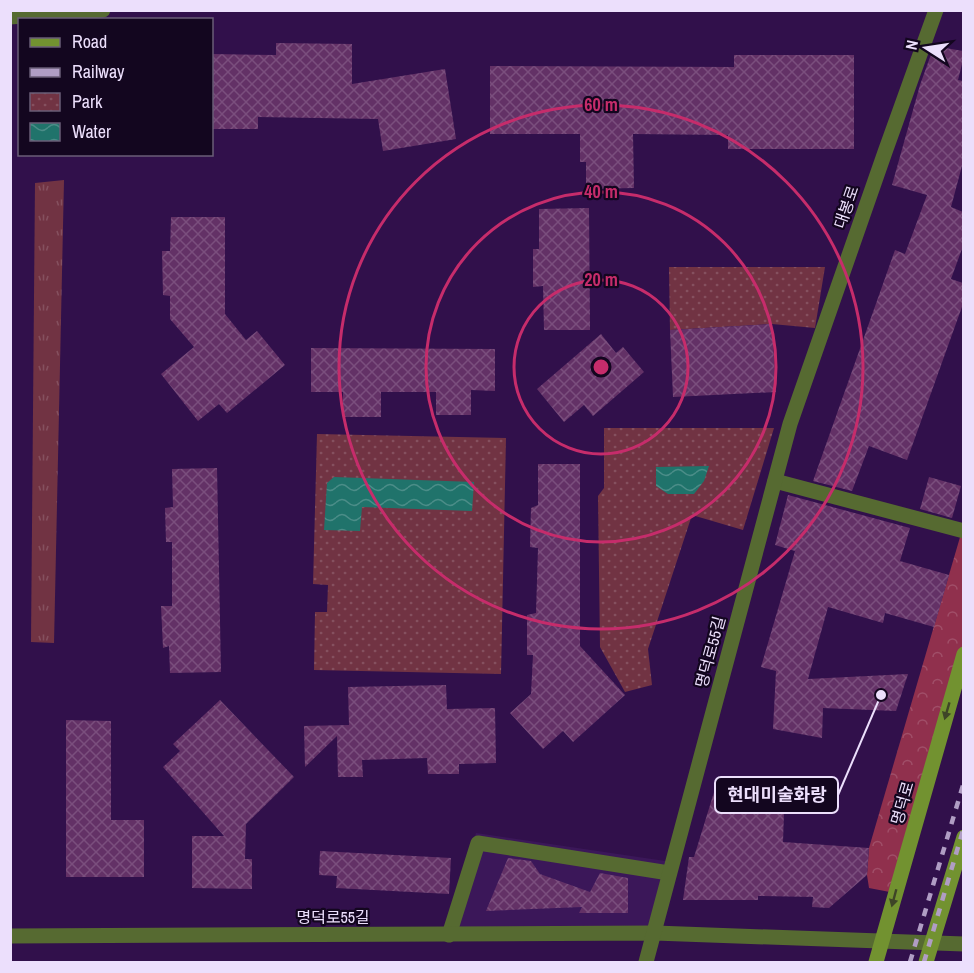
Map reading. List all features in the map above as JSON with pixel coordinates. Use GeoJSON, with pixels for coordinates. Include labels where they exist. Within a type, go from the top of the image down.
{"type":"FeatureCollection","features":[{"type":"Feature","properties":{"kind":"main road","name":"명덕로"},"geometry":{"type":"LineString","coordinates":[[876,963],[963,654]]}},
{"type":"Feature","properties":{"kind":"main road"},"geometry":{"type":"LineString","coordinates":[[926,963],[963,837]]}},
{"type":"Feature","properties":{"kind":"street"},"geometry":{"type":"LineString","coordinates":[[10,17],[103,10]]}},
{"type":"Feature","properties":{"kind":"street","name":"대봉로"},"geometry":{"type":"LineString","coordinates":[[793,417],[936,10]]}},
{"type":"Feature","properties":{"kind":"street","name":"명덕로55길"},"geometry":{"type":"LineString","coordinates":[[655,933],[669,873],[793,417]]}},
{"type":"Feature","properties":{"kind":"street"},"geometry":{"type":"LineString","coordinates":[[775,481],[963,531]]}},
{"type":"Feature","properties":{"kind":"street"},"geometry":{"type":"LineString","coordinates":[[449,935],[478,843],[669,873]]}},
{"type":"Feature","properties":{"kind":"street"},"geometry":{"type":"LineString","coordinates":[[646,963],[655,933]]}},
{"type":"Feature","properties":{"kind":"street","name":"명덕로55길"},"geometry":{"type":"LineString","coordinates":[[10,936],[655,933],[963,944]]}},
{"type":"Feature","properties":{"kind":"shaded area"},"geometry":{"type":"Polygon","coordinates":[[[476,833],[672,862],[655,933],[445,935],[476,833]]]}},
{"type":"Feature","properties":{"kind":"green space"},"geometry":{"type":"Polygon","coordinates":[[[64,180],[54,643],[31,642],[35,183],[64,180]]]}},
{"type":"Feature","properties":{"kind":"green space"},"geometry":{"type":"Polygon","coordinates":[[[669,267],[825,267],[815,328],[772,324],[670,330],[669,267]]]}},
{"type":"Feature","properties":{"kind":"green space"},"geometry":{"type":"Polygon","coordinates":[[[604,428],[774,428],[743,530],[692,515],[648,649],[652,685],[625,692],[600,647],[598,496],[604,488],[604,428]]]}},
{"type":"Feature","properties":{"kind":"green space"},"geometry":{"type":"Polygon","coordinates":[[[317,434],[506,438],[501,674],[314,670],[315,612],[327,612],[328,585],[313,584],[317,434]]]}},
{"type":"Feature","properties":{"kind":"green space"},"geometry":{"type":"Polygon","coordinates":[[[963,527],[963,654],[895,893],[869,888],[867,875],[869,848],[963,527]]]}},
{"type":"Feature","properties":{"kind":"water"},"geometry":{"type":"Polygon","coordinates":[[[709,466],[704,481],[694,494],[668,494],[656,486],[656,467],[709,466]]]}},
{"type":"Feature","properties":{"kind":"water"},"geometry":{"type":"Polygon","coordinates":[[[334,477],[474,482],[472,511],[362,507],[360,531],[324,530],[327,483],[334,477]]]}},
{"type":"Feature","properties":{"kind":"building"},"geometry":{"type":"Polygon","coordinates":[[[276,43],[352,44],[352,84],[445,69],[456,139],[383,151],[378,119],[258,117],[258,129],[213,129],[213,54],[276,55],[276,43]]]}},
{"type":"Feature","properties":{"kind":"building"},"geometry":{"type":"Polygon","coordinates":[[[934,46],[963,51],[958,80],[963,81],[963,162],[951,207],[963,212],[963,246],[951,279],[963,283],[963,304],[907,460],[869,446],[852,491],[813,481],[895,250],[905,254],[927,195],[892,185],[920,85],[934,46]]]}},
{"type":"Feature","properties":{"kind":"building"},"geometry":{"type":"Polygon","coordinates":[[[734,55],[854,55],[854,149],[728,149],[728,135],[633,134],[634,188],[586,189],[586,162],[580,162],[580,134],[490,134],[490,66],[734,67],[734,55]]]}},
{"type":"Feature","properties":{"kind":"building"},"geometry":{"type":"Polygon","coordinates":[[[589,208],[590,330],[544,330],[543,286],[533,287],[533,249],[539,249],[539,209],[589,208]]]}},
{"type":"Feature","properties":{"kind":"building"},"geometry":{"type":"Polygon","coordinates":[[[171,217],[225,217],[225,314],[246,340],[257,331],[285,365],[227,413],[219,404],[198,421],[161,374],[194,347],[170,319],[170,296],[163,295],[162,251],[170,251],[171,217]]]}},
{"type":"Feature","properties":{"kind":"building"},"geometry":{"type":"Polygon","coordinates":[[[772,324],[776,392],[673,397],[670,330],[772,324]]]}},
{"type":"Feature","properties":{"kind":"building"},"geometry":{"type":"Polygon","coordinates":[[[601,334],[616,353],[623,347],[644,372],[593,416],[584,405],[564,422],[537,389],[601,334]]]}},
{"type":"Feature","properties":{"kind":"building"},"geometry":{"type":"Polygon","coordinates":[[[311,348],[495,349],[495,391],[471,390],[471,415],[436,415],[436,392],[381,392],[381,417],[343,417],[343,392],[311,392],[311,348]]]}},
{"type":"Feature","properties":{"kind":"building"},"geometry":{"type":"Polygon","coordinates":[[[538,464],[580,464],[580,646],[625,695],[573,742],[563,731],[543,749],[510,713],[531,694],[533,655],[527,655],[527,615],[536,613],[538,548],[530,547],[531,508],[538,505],[538,464]]]}},
{"type":"Feature","properties":{"kind":"building"},"geometry":{"type":"Polygon","coordinates":[[[217,468],[221,672],[170,673],[169,646],[163,648],[161,606],[172,606],[172,542],[166,542],[165,508],[173,507],[172,469],[217,468]]]}},
{"type":"Feature","properties":{"kind":"building"},"geometry":{"type":"Polygon","coordinates":[[[929,477],[961,486],[952,518],[920,509],[929,477]]]}},
{"type":"Feature","properties":{"kind":"building"},"geometry":{"type":"Polygon","coordinates":[[[788,495],[910,528],[900,561],[949,575],[934,627],[885,613],[883,623],[828,607],[808,679],[908,674],[896,711],[823,708],[822,738],[773,729],[776,671],[761,667],[795,551],[775,545],[788,495]]]}},
{"type":"Feature","properties":{"kind":"building"},"geometry":{"type":"Polygon","coordinates":[[[446,685],[447,709],[495,708],[496,763],[459,764],[459,774],[428,774],[427,758],[362,760],[363,777],[338,777],[337,736],[305,767],[304,726],[349,725],[348,687],[446,685]]]}},
{"type":"Feature","properties":{"kind":"building"},"geometry":{"type":"Polygon","coordinates":[[[220,700],[294,777],[246,824],[245,859],[252,859],[252,889],[192,888],[192,836],[224,836],[163,767],[180,751],[173,744],[220,700]]]}},
{"type":"Feature","properties":{"kind":"building"},"geometry":{"type":"Polygon","coordinates":[[[66,720],[111,721],[111,820],[144,820],[144,877],[66,877],[66,720]]]}},
{"type":"Feature","properties":{"kind":"building"},"geometry":{"type":"Polygon","coordinates":[[[748,783],[785,784],[783,842],[869,848],[867,875],[829,908],[812,907],[813,897],[758,896],[758,900],[683,900],[689,857],[694,857],[715,789],[748,794],[748,783]]]}},
{"type":"Feature","properties":{"kind":"building"},"geometry":{"type":"Polygon","coordinates":[[[320,851],[451,858],[449,894],[336,888],[337,876],[319,875],[320,851]]]}},
{"type":"Feature","properties":{"kind":"building"},"geometry":{"type":"Polygon","coordinates":[[[508,858],[531,861],[540,874],[590,892],[600,873],[628,878],[628,913],[579,913],[582,907],[486,911],[508,858]]]}},
{"type":"Feature","properties":{"kind":"railway"},"geometry":{"type":"LineString","coordinates":[[910,962],[964,782]]}},
{"type":"Feature","properties":{"kind":"railway"},"geometry":{"type":"LineString","coordinates":[[924,962],[964,827]]}},
{"type":"Feature","properties":{"kind":"place","name":"현대미술화랑"},"geometry":{"type":"Point","coordinates":[881,695]}}]}
